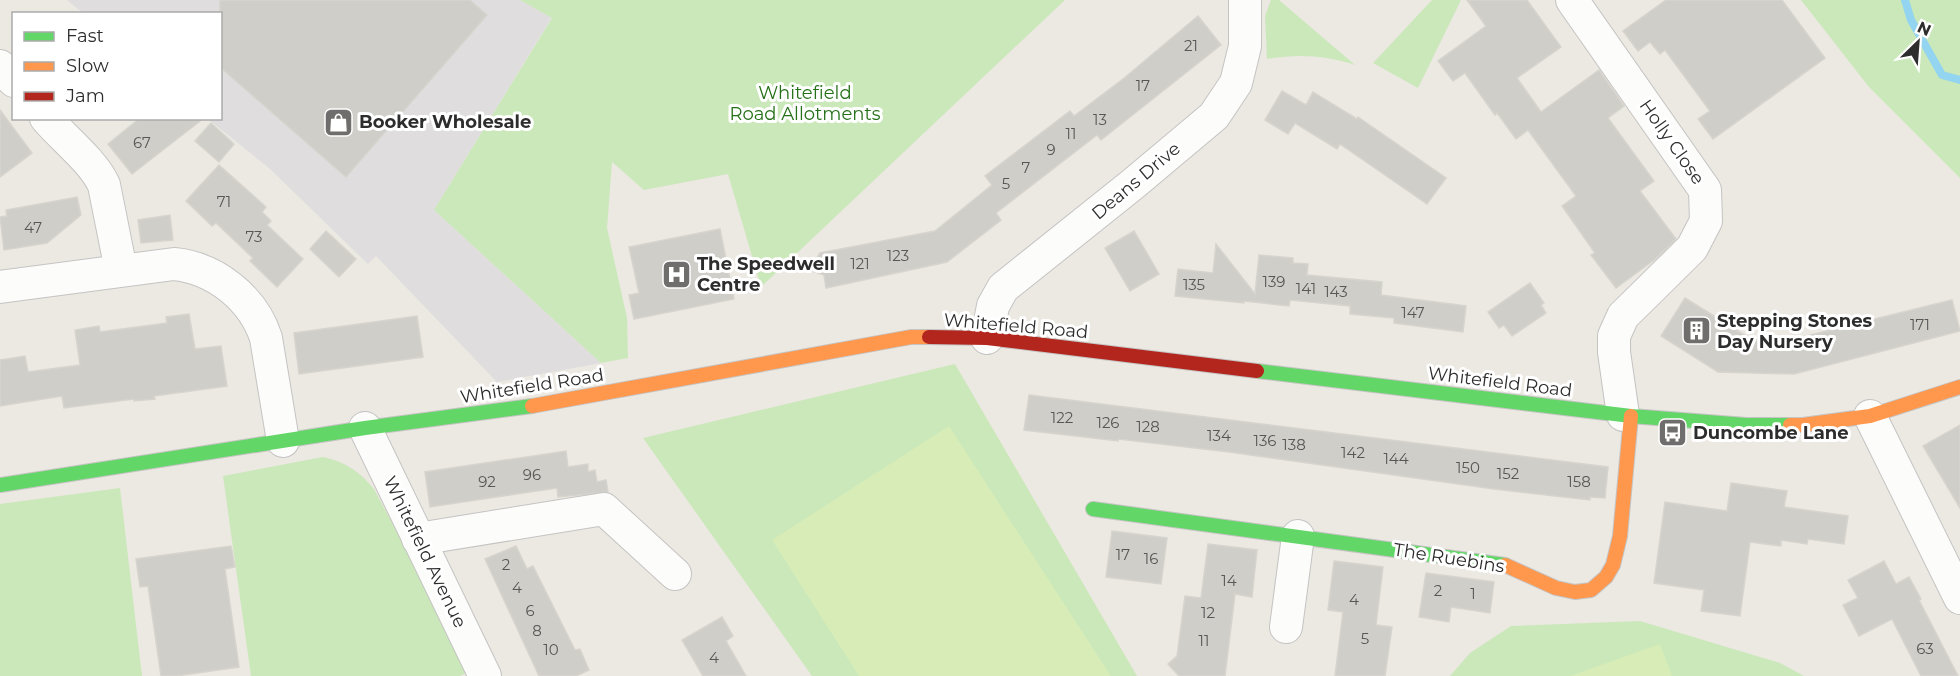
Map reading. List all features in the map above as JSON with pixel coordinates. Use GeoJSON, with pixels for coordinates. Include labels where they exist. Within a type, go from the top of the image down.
{"type":"FeatureCollection","features":[{"type":"Feature","properties":{"kind":"main road","name":"Whitefield Road"},"geometry":{"type":"LineString","coordinates":[[0,485],[365,428],[554,403],[911,337],[987,338],[1627,415],[1757,425],[1803,425],[1870,416],[1960,387]]}},
{"type":"Feature","properties":{"kind":"main road","name":"The Ruebins"},"geometry":{"type":"LineString","coordinates":[[1093,509],[1505,565],[1556,588],[1575,592],[1590,590],[1606,577],[1612,565],[1620,536],[1627,415]]}},
{"type":"Feature","properties":{"kind":"street","name":"Deans Drive"},"geometry":{"type":"LineString","coordinates":[[987,338],[993,306],[1003,288],[1214,116],[1236,83],[1245,46],[1245,0]]}},
{"type":"Feature","properties":{"kind":"street","name":"Holly Close"},"geometry":{"type":"LineString","coordinates":[[1572,0],[1705,190],[1706,221],[1692,249],[1623,316],[1614,336],[1614,352],[1627,415]]}},
{"type":"Feature","properties":{"kind":"street"},"geometry":{"type":"LineString","coordinates":[[0,58],[12,49]]}},
{"type":"Feature","properties":{"kind":"street"},"geometry":{"type":"LineString","coordinates":[[0,66],[12,79]]}},
{"type":"Feature","properties":{"kind":"street"},"geometry":{"type":"LineString","coordinates":[[48,120],[90,163],[104,185],[121,270]]}},
{"type":"Feature","properties":{"kind":"street"},"geometry":{"type":"LineString","coordinates":[[0,287],[174,264],[192,266],[208,272],[249,306],[257,316],[266,338],[283,441]]}},
{"type":"Feature","properties":{"kind":"street"},"geometry":{"type":"LineString","coordinates":[[1870,416],[1960,598]]}},
{"type":"Feature","properties":{"kind":"street","name":"Whitefield Avenue"},"geometry":{"type":"LineString","coordinates":[[365,428],[485,676]]}},
{"type":"Feature","properties":{"kind":"street"},"geometry":{"type":"LineString","coordinates":[[418,539],[604,509],[675,574]]}},
{"type":"Feature","properties":{"kind":"street"},"geometry":{"type":"LineString","coordinates":[[1286,627],[1298,536]]}},
{"type":"Feature","properties":{"kind":"shaded area"},"geometry":{"type":"Polygon","coordinates":[[[67,0],[520,0],[552,17],[434,210],[601,363],[497,382],[376,256],[368,264],[269,168],[209,120],[222,120],[222,12],[82,12],[67,0]]]}},
{"type":"Feature","properties":{"kind":"green space","name":"Whitefield Road Allotments"},"geometry":{"type":"Polygon","coordinates":[[[520,0],[1065,0],[761,287],[728,174],[644,190],[612,162],[607,228],[627,318],[628,358],[601,363],[434,210],[552,18],[520,0]]]}},
{"type":"Feature","properties":{"kind":"green space"},"geometry":{"type":"Polygon","coordinates":[[[1271,0],[1279,0],[1355,65],[1311,56],[1267,59],[1265,16],[1271,0]]]}},
{"type":"Feature","properties":{"kind":"green space"},"geometry":{"type":"Polygon","coordinates":[[[1432,0],[1461,0],[1418,88],[1373,63],[1432,0]]]}},
{"type":"Feature","properties":{"kind":"green space"},"geometry":{"type":"Polygon","coordinates":[[[1801,0],[1960,0],[1960,178],[1869,87],[1801,0]]]}},
{"type":"Feature","properties":{"kind":"green space"},"geometry":{"type":"Polygon","coordinates":[[[955,364],[1137,676],[812,676],[643,438],[955,364]]]}},
{"type":"Feature","properties":{"kind":"green space"},"geometry":{"type":"Polygon","coordinates":[[[949,426],[1111,676],[859,676],[772,540],[949,426]]]}},
{"type":"Feature","properties":{"kind":"green space"},"geometry":{"type":"Polygon","coordinates":[[[323,457],[351,468],[374,489],[471,671],[460,676],[251,676],[223,476],[323,457]]]}},
{"type":"Feature","properties":{"kind":"green space"},"geometry":{"type":"Polygon","coordinates":[[[120,488],[142,676],[0,676],[0,504],[120,488]]]}},
{"type":"Feature","properties":{"kind":"green space"},"geometry":{"type":"Polygon","coordinates":[[[1640,621],[1780,663],[1804,676],[1450,676],[1470,653],[1511,626],[1640,621]]]}},
{"type":"Feature","properties":{"kind":"green space"},"geometry":{"type":"Polygon","coordinates":[[[1660,644],[1672,676],[1570,676],[1660,644]]]}},
{"type":"Feature","properties":{"kind":"building","name":"Booker Wholesale"},"geometry":{"type":"Polygon","coordinates":[[[220,0],[470,0],[487,15],[346,177],[222,69],[222,12],[220,12],[220,0]]]}},
{"type":"Feature","properties":{"kind":"building"},"geometry":{"type":"Polygon","coordinates":[[[1467,0],[1527,0],[1561,47],[1517,78],[1541,112],[1599,70],[1624,106],[1608,118],[1654,181],[1640,191],[1676,239],[1654,260],[1616,288],[1591,255],[1595,253],[1562,206],[1576,196],[1528,130],[1516,139],[1497,113],[1495,115],[1465,73],[1453,81],[1438,61],[1486,26],[1467,0]]]}},
{"type":"Feature","properties":{"kind":"building"},"geometry":{"type":"Polygon","coordinates":[[[1666,0],[1782,0],[1825,58],[1713,139],[1698,119],[1710,111],[1665,50],[1660,54],[1650,42],[1638,51],[1623,31],[1666,0]]]}},
{"type":"Feature","properties":{"kind":"building"},"geometry":{"type":"Polygon","coordinates":[[[1198,16],[1221,45],[1101,140],[1097,135],[996,213],[1001,220],[947,262],[826,288],[824,275],[809,270],[820,253],[935,231],[992,185],[985,176],[1070,111],[1074,116],[1123,79],[1198,16]]]}},
{"type":"Feature","properties":{"kind":"building"},"geometry":{"type":"Polygon","coordinates":[[[1282,91],[1306,105],[1313,92],[1357,119],[1358,117],[1446,178],[1427,204],[1340,144],[1337,149],[1295,123],[1288,134],[1265,120],[1282,91]]]}},
{"type":"Feature","properties":{"kind":"building"},"geometry":{"type":"Polygon","coordinates":[[[0,110],[32,153],[0,177],[0,110]]]}},
{"type":"Feature","properties":{"kind":"building"},"geometry":{"type":"Polygon","coordinates":[[[138,120],[201,120],[132,174],[108,144],[138,120]]]}},
{"type":"Feature","properties":{"kind":"building"},"geometry":{"type":"Polygon","coordinates":[[[211,123],[234,144],[219,162],[195,141],[211,123]]]}},
{"type":"Feature","properties":{"kind":"building"},"geometry":{"type":"Polygon","coordinates":[[[219,165],[266,207],[262,212],[271,221],[267,225],[303,259],[277,287],[250,261],[253,258],[216,223],[212,226],[186,201],[219,165]]]}},
{"type":"Feature","properties":{"kind":"building"},"geometry":{"type":"Polygon","coordinates":[[[77,197],[81,215],[47,243],[4,250],[0,217],[7,216],[6,210],[77,197]]]}},
{"type":"Feature","properties":{"kind":"building"},"geometry":{"type":"Polygon","coordinates":[[[170,215],[173,240],[141,243],[138,220],[170,215]]]}},
{"type":"Feature","properties":{"kind":"building","name":"The Speedwell Centre"},"geometry":{"type":"Polygon","coordinates":[[[720,229],[734,299],[634,319],[629,295],[639,293],[629,247],[720,229]]]}},
{"type":"Feature","properties":{"kind":"building"},"geometry":{"type":"Polygon","coordinates":[[[326,231],[356,259],[339,277],[310,249],[326,231]]]}},
{"type":"Feature","properties":{"kind":"building"},"geometry":{"type":"Polygon","coordinates":[[[1134,231],[1159,274],[1130,291],[1105,248],[1134,231]]]}},
{"type":"Feature","properties":{"kind":"building"},"geometry":{"type":"Polygon","coordinates":[[[1216,244],[1255,294],[1259,255],[1293,258],[1293,263],[1308,264],[1307,275],[1382,282],[1381,295],[1466,306],[1463,332],[1394,323],[1394,318],[1350,314],[1350,306],[1290,300],[1289,306],[1175,296],[1178,269],[1213,273],[1216,244]]]}},
{"type":"Feature","properties":{"kind":"building"},"geometry":{"type":"Polygon","coordinates":[[[1530,283],[1544,303],[1541,305],[1546,313],[1512,336],[1504,325],[1499,328],[1488,312],[1530,283]]]}},
{"type":"Feature","properties":{"kind":"building"},"geometry":{"type":"Polygon","coordinates":[[[1685,298],[1751,339],[1790,340],[1952,300],[1960,331],[1794,374],[1718,372],[1661,336],[1685,298]]]}},
{"type":"Feature","properties":{"kind":"building"},"geometry":{"type":"Polygon","coordinates":[[[189,314],[195,349],[221,346],[227,386],[154,396],[155,399],[134,401],[134,399],[64,408],[62,396],[0,406],[0,360],[25,356],[28,372],[80,365],[75,330],[99,326],[100,332],[167,323],[166,317],[189,314]]]}},
{"type":"Feature","properties":{"kind":"building"},"geometry":{"type":"Polygon","coordinates":[[[417,316],[423,357],[299,374],[294,333],[417,316]]]}},
{"type":"Feature","properties":{"kind":"building"},"geometry":{"type":"Polygon","coordinates":[[[1029,395],[1608,467],[1605,498],[1590,497],[1590,500],[1494,489],[1229,452],[1024,430],[1029,395]]]}},
{"type":"Feature","properties":{"kind":"building"},"geometry":{"type":"Polygon","coordinates":[[[1960,425],[1960,508],[1923,446],[1960,425]]]}},
{"type":"Feature","properties":{"kind":"building"},"geometry":{"type":"Polygon","coordinates":[[[566,451],[568,467],[588,464],[588,472],[595,470],[597,482],[606,480],[608,492],[558,497],[557,488],[430,507],[425,472],[566,451]]]}},
{"type":"Feature","properties":{"kind":"building"},"geometry":{"type":"Polygon","coordinates":[[[1731,483],[1787,491],[1784,507],[1848,516],[1844,544],[1808,539],[1807,544],[1781,540],[1781,546],[1750,542],[1740,616],[1701,611],[1704,590],[1654,583],[1665,502],[1727,511],[1731,483]]]}},
{"type":"Feature","properties":{"kind":"building"},"geometry":{"type":"Polygon","coordinates":[[[1112,531],[1167,538],[1161,584],[1106,577],[1112,531]]]}},
{"type":"Feature","properties":{"kind":"building"},"geometry":{"type":"Polygon","coordinates":[[[1208,544],[1257,550],[1252,597],[1235,594],[1225,676],[1179,676],[1168,664],[1177,656],[1185,596],[1201,598],[1208,544]]]}},
{"type":"Feature","properties":{"kind":"building"},"geometry":{"type":"Polygon","coordinates":[[[231,546],[235,567],[225,569],[239,667],[161,676],[148,586],[140,587],[136,559],[231,546]]]}},
{"type":"Feature","properties":{"kind":"building"},"geometry":{"type":"Polygon","coordinates":[[[516,546],[527,569],[533,566],[575,650],[580,649],[589,670],[576,676],[539,676],[485,559],[516,546]]]}},
{"type":"Feature","properties":{"kind":"building"},"geometry":{"type":"Polygon","coordinates":[[[1334,561],[1383,567],[1376,625],[1392,627],[1385,676],[1335,676],[1343,612],[1328,610],[1334,561]]]}},
{"type":"Feature","properties":{"kind":"building"},"geometry":{"type":"Polygon","coordinates":[[[1884,561],[1896,584],[1909,577],[1958,676],[1921,676],[1892,619],[1859,636],[1843,605],[1858,598],[1848,580],[1884,561]]]}},
{"type":"Feature","properties":{"kind":"building"},"geometry":{"type":"Polygon","coordinates":[[[1426,573],[1494,582],[1490,613],[1451,607],[1449,622],[1419,617],[1426,573]]]}},
{"type":"Feature","properties":{"kind":"building"},"geometry":{"type":"Polygon","coordinates":[[[722,617],[733,636],[726,641],[746,676],[703,676],[682,640],[722,617]]]}},
{"type":"Feature","properties":{"kind":"waterway"},"geometry":{"type":"LineString","coordinates":[[1905,0],[1911,20],[1942,75],[1960,80]]}},
{"type":"Feature","properties":{"kind":"traffic: fast"},"geometry":{"type":"LineString","coordinates":[[1257,371],[1631,416],[1746,425],[1790,425]]}},
{"type":"Feature","properties":{"kind":"traffic: fast"},"geometry":{"type":"LineString","coordinates":[[0,485],[365,428],[532,406]]}},
{"type":"Feature","properties":{"kind":"traffic: fast"},"geometry":{"type":"LineString","coordinates":[[1093,509],[1505,565]]}},
{"type":"Feature","properties":{"kind":"traffic: slow"},"geometry":{"type":"LineString","coordinates":[[532,406],[911,337],[929,337]]}},
{"type":"Feature","properties":{"kind":"traffic: slow"},"geometry":{"type":"LineString","coordinates":[[1790,425],[1870,416],[1960,387]]}},
{"type":"Feature","properties":{"kind":"traffic: slow"},"geometry":{"type":"LineString","coordinates":[[1505,565],[1556,588],[1575,592],[1591,590],[1606,577],[1613,565],[1620,536],[1631,416]]}},
{"type":"Feature","properties":{"kind":"traffic: jam"},"geometry":{"type":"LineString","coordinates":[[929,337],[987,338],[1257,371]]}},
{"type":"Feature","properties":{"kind":"place","name":"Booker Wholesale"},"geometry":{"type":"Point","coordinates":[338,122]}},
{"type":"Feature","properties":{"kind":"place","name":"The Speedwell Centre"},"geometry":{"type":"Point","coordinates":[676,274]}},
{"type":"Feature","properties":{"kind":"place","name":"Stepping Stones Day Nursery"},"geometry":{"type":"Point","coordinates":[1696,331]}},
{"type":"Feature","properties":{"kind":"place","name":"Duncombe Lane"},"geometry":{"type":"Point","coordinates":[1672,433]}}]}
